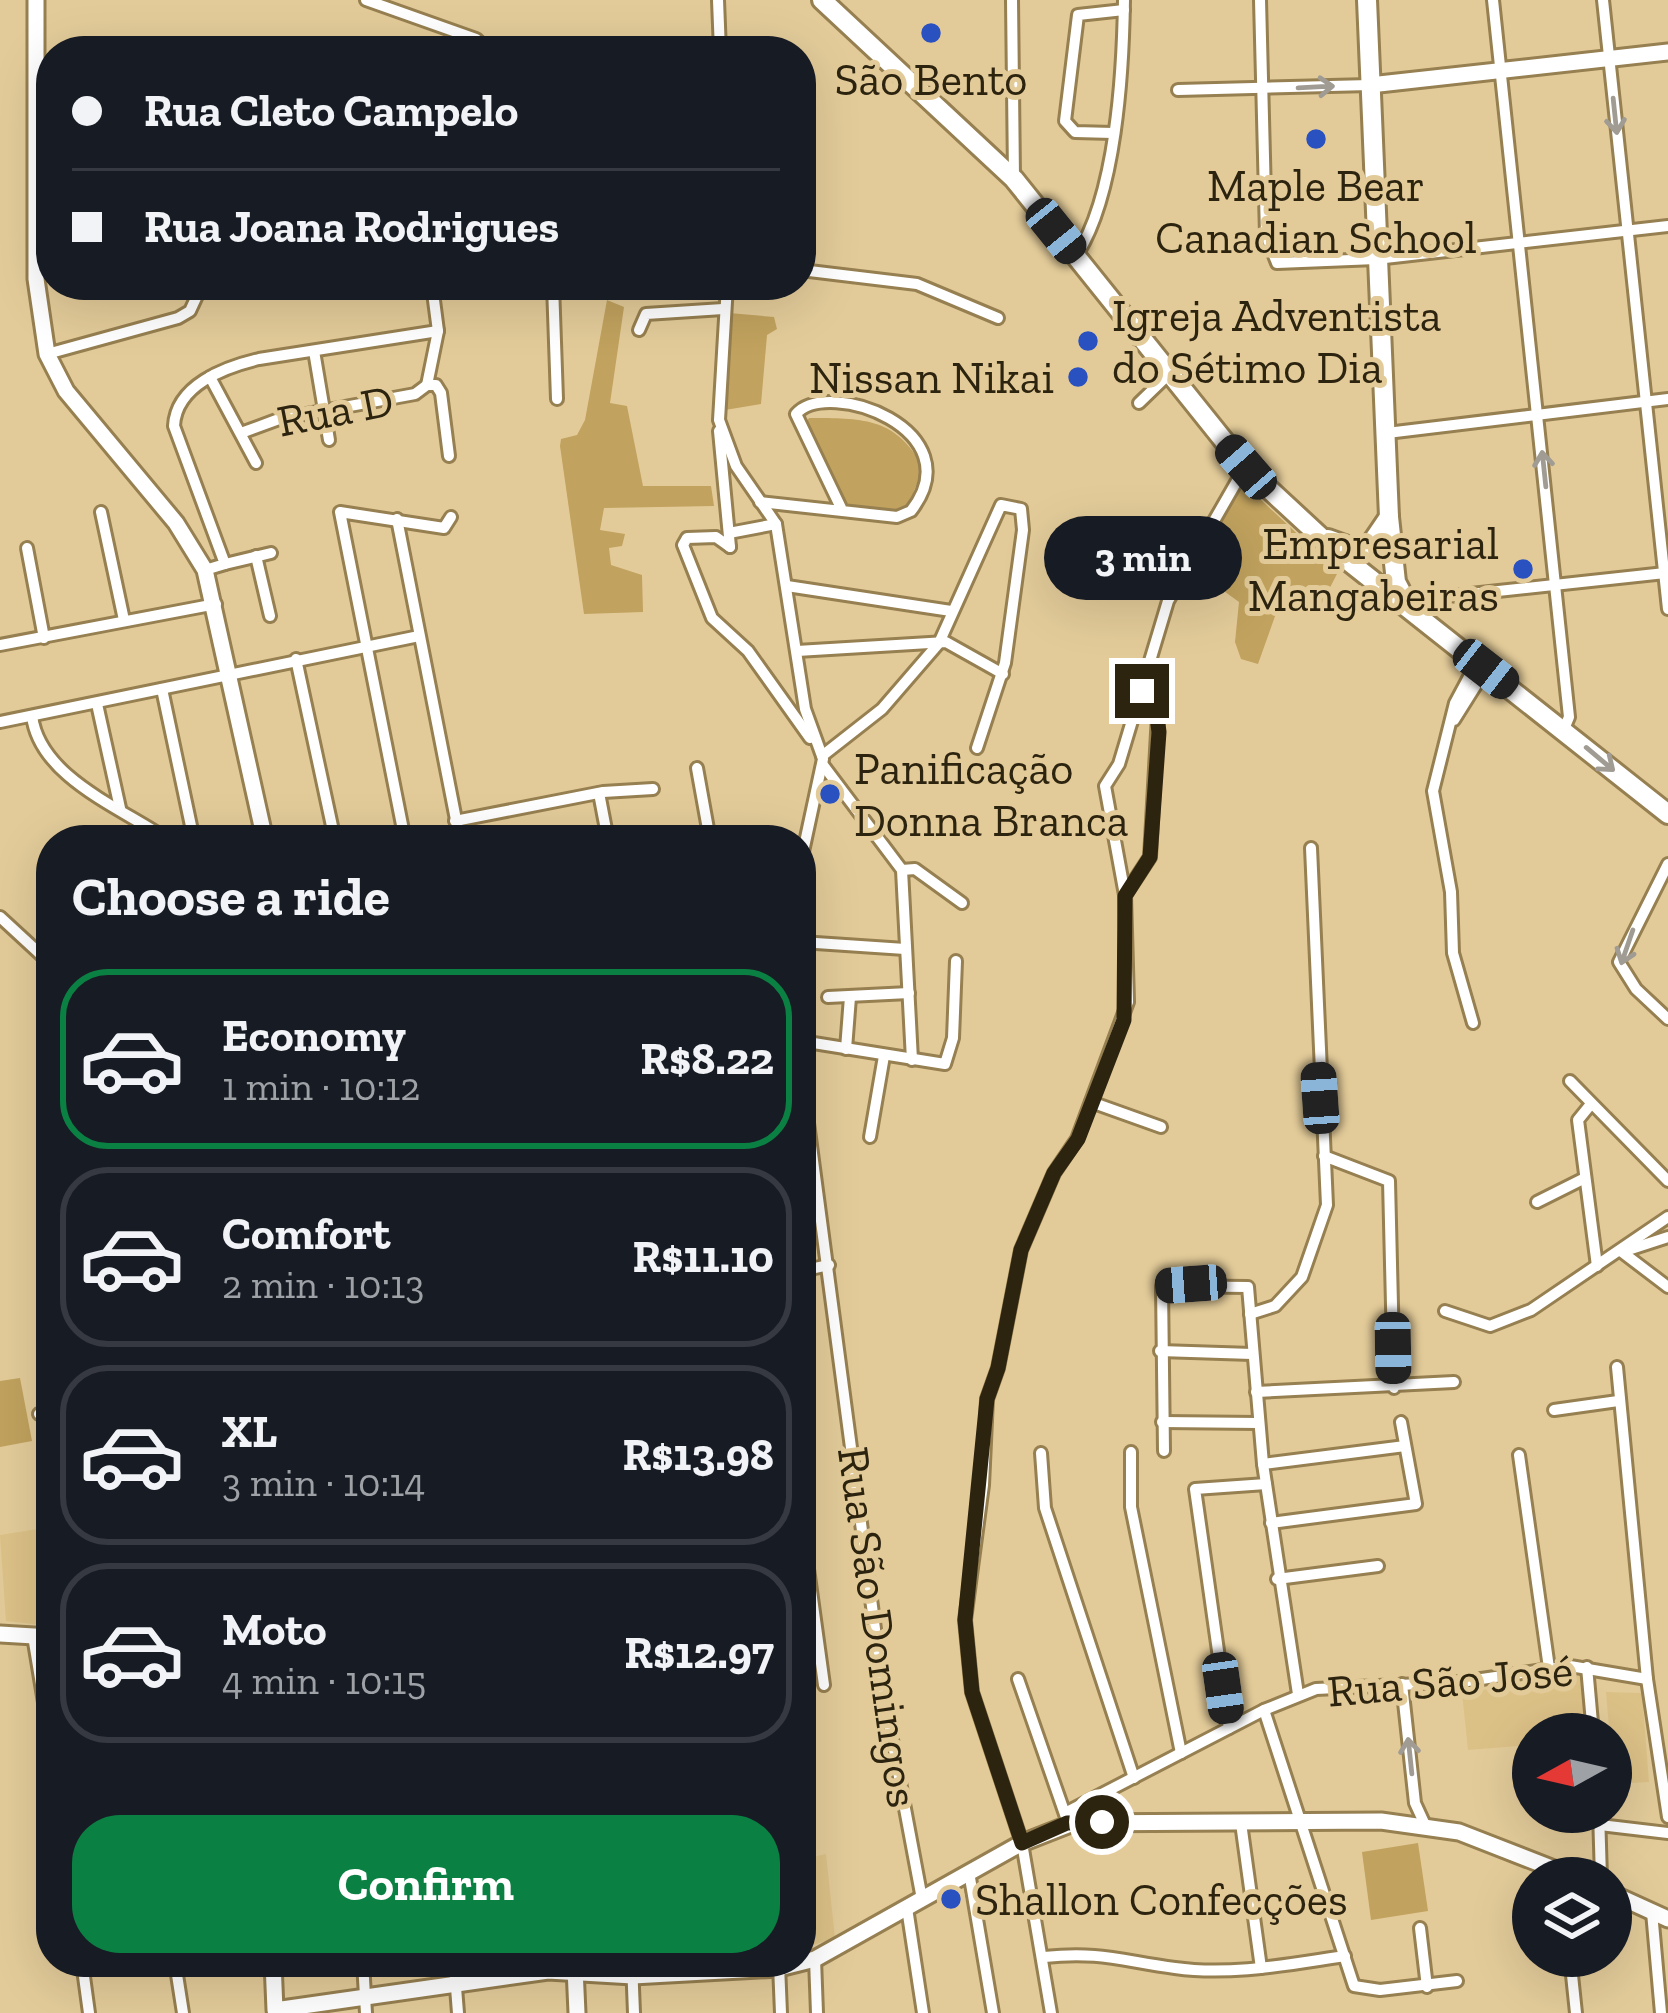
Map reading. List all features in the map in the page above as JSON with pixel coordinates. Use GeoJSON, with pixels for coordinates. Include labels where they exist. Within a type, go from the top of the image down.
{"type":"FeatureCollection","features":[{"type":"Feature","properties":{"kind":"main road"},"geometry":{"type":"LineString","coordinates":[[36,0],[36,286]]}},
{"type":"Feature","properties":{"kind":"main road"},"geometry":{"type":"LineString","coordinates":[[822,0],[1014,179],[1246,467],[1322,536],[1417,603]]}},
{"type":"Feature","properties":{"kind":"main road"},"geometry":{"type":"LineString","coordinates":[[1367,0],[1376,259],[1396,582],[1482,665],[1668,814]]}},
{"type":"Feature","properties":{"kind":"main road"},"geometry":{"type":"LineString","coordinates":[[1370,85],[1668,52]]}},
{"type":"Feature","properties":{"kind":"main road"},"geometry":{"type":"LineString","coordinates":[[38,300],[47,354],[66,391],[176,523],[206,569],[262,825]]}},
{"type":"Feature","properties":{"kind":"main road"},"geometry":{"type":"LineString","coordinates":[[1322,536],[1353,548],[1370,545],[1389,517]]}},
{"type":"Feature","properties":{"kind":"main road"},"geometry":{"type":"LineString","coordinates":[[0,1634],[36,1636]]}},
{"type":"Feature","properties":{"kind":"main road"},"geometry":{"type":"LineString","coordinates":[[816,1958],[1066,1818],[1241,1823],[1346,1820],[1426,1827],[1500,1844],[1527,1857]]}},
{"type":"Feature","properties":{"kind":"main road"},"geometry":{"type":"LineString","coordinates":[[1632,1902],[1663,1916]]}},
{"type":"Feature","properties":{"kind":"main road"},"geometry":{"type":"LineString","coordinates":[[272,1977],[269,2012],[365,2005],[508,1977]]}},
{"type":"Feature","properties":{"kind":"main road"},"geometry":{"type":"LineString","coordinates":[[575,1977],[577,2013]]}},
{"type":"Feature","properties":{"kind":"street"},"geometry":{"type":"LineString","coordinates":[[367,0],[468,36]]}},
{"type":"Feature","properties":{"kind":"street"},"geometry":{"type":"LineString","coordinates":[[718,0],[720,36]]}},
{"type":"Feature","properties":{"kind":"street"},"geometry":{"type":"LineString","coordinates":[[1012,0],[1014,179]]}},
{"type":"Feature","properties":{"kind":"street"},"geometry":{"type":"LineString","coordinates":[[1260,0],[1266,236],[1277,263],[1376,259],[1668,226]]}},
{"type":"Feature","properties":{"kind":"street"},"geometry":{"type":"LineString","coordinates":[[1493,0],[1569,717],[1564,729]]}},
{"type":"Feature","properties":{"kind":"street"},"geometry":{"type":"LineString","coordinates":[[1603,0],[1668,609]]}},
{"type":"Feature","properties":{"kind":"street"},"geometry":{"type":"LineString","coordinates":[[1076,256],[1096,216],[1113,134],[1124,5],[1078,15],[1071,62],[1068,128],[1113,134]]}},
{"type":"Feature","properties":{"kind":"street"},"geometry":{"type":"LineString","coordinates":[[1178,90],[1370,85]]}},
{"type":"Feature","properties":{"kind":"street"},"geometry":{"type":"LineString","coordinates":[[816,272],[917,284],[998,318]]}},
{"type":"Feature","properties":{"kind":"street"},"geometry":{"type":"LineString","coordinates":[[47,354],[178,318],[195,300]]}},
{"type":"Feature","properties":{"kind":"street"},"geometry":{"type":"LineString","coordinates":[[434,300],[437,331],[427,385],[436,385],[441,393],[449,456]]}},
{"type":"Feature","properties":{"kind":"street"},"geometry":{"type":"LineString","coordinates":[[554,300],[557,399]]}},
{"type":"Feature","properties":{"kind":"street"},"geometry":{"type":"LineString","coordinates":[[724,300],[719,420],[730,540]]}},
{"type":"Feature","properties":{"kind":"street"},"geometry":{"type":"LineString","coordinates":[[639,330],[646,314],[664,308],[722,308]]}},
{"type":"Feature","properties":{"kind":"street"},"geometry":{"type":"LineString","coordinates":[[226,563],[174,426],[178,406],[210,377],[235,364],[437,331]]}},
{"type":"Feature","properties":{"kind":"street"},"geometry":{"type":"LineString","coordinates":[[314,351],[329,440]]}},
{"type":"Feature","properties":{"kind":"street"},"geometry":{"type":"LineString","coordinates":[[1139,403],[1169,374]]}},
{"type":"Feature","properties":{"kind":"street"},"geometry":{"type":"LineString","coordinates":[[210,377],[256,463]]}},
{"type":"Feature","properties":{"kind":"street","name":"Rua D"},"geometry":{"type":"LineString","coordinates":[[241,434],[279,418],[415,394],[427,385]]}},
{"type":"Feature","properties":{"kind":"street"},"geometry":{"type":"LineString","coordinates":[[1387,433],[1668,399]]}},
{"type":"Feature","properties":{"kind":"street"},"geometry":{"type":"LineString","coordinates":[[760,502],[842,510],[906,515],[924,484],[924,455],[896,419],[875,410],[806,406],[796,421],[842,510]]}},
{"type":"Feature","properties":{"kind":"street"},"geometry":{"type":"LineString","coordinates":[[719,420],[736,466],[776,524],[813,741]]}},
{"type":"Feature","properties":{"kind":"street"},"geometry":{"type":"LineString","coordinates":[[1052,2013],[1022,1843],[972,1692],[967,1587],[982,1485],[987,1399],[998,1368],[1021,1250],[1091,1102],[1128,1002],[1125,896],[1105,786],[1119,764],[1168,601],[1246,467]]}},
{"type":"Feature","properties":{"kind":"street"},"geometry":{"type":"LineString","coordinates":[[809,825],[823,761],[882,709],[939,643],[995,508],[1018,508],[1023,530],[1003,674],[977,748]]}},
{"type":"Feature","properties":{"kind":"street"},"geometry":{"type":"LineString","coordinates":[[101,512],[124,620]]}},
{"type":"Feature","properties":{"kind":"street"},"geometry":{"type":"LineString","coordinates":[[402,825],[340,512],[449,522]]}},
{"type":"Feature","properties":{"kind":"street"},"geometry":{"type":"LineString","coordinates":[[397,519],[456,825]]}},
{"type":"Feature","properties":{"kind":"street"},"geometry":{"type":"LineString","coordinates":[[776,524],[730,540],[695,536],[685,539],[684,551],[712,618],[748,651],[902,871],[912,1060]]}},
{"type":"Feature","properties":{"kind":"street"},"geometry":{"type":"LineString","coordinates":[[27,548],[44,638]]}},
{"type":"Feature","properties":{"kind":"street"},"geometry":{"type":"LineString","coordinates":[[206,569],[271,554]]}},
{"type":"Feature","properties":{"kind":"street"},"geometry":{"type":"LineString","coordinates":[[256,556],[270,616]]}},
{"type":"Feature","properties":{"kind":"street"},"geometry":{"type":"LineString","coordinates":[[1417,603],[1666,573]]}},
{"type":"Feature","properties":{"kind":"street"},"geometry":{"type":"LineString","coordinates":[[787,586],[951,611]]}},
{"type":"Feature","properties":{"kind":"street"},"geometry":{"type":"LineString","coordinates":[[0,645],[216,604]]}},
{"type":"Feature","properties":{"kind":"street"},"geometry":{"type":"LineString","coordinates":[[0,722],[419,636]]}},
{"type":"Feature","properties":{"kind":"street"},"geometry":{"type":"LineString","coordinates":[[797,651],[946,642],[1003,674]]}},
{"type":"Feature","properties":{"kind":"street"},"geometry":{"type":"LineString","coordinates":[[296,659],[332,825]]}},
{"type":"Feature","properties":{"kind":"street"},"geometry":{"type":"LineString","coordinates":[[1473,1023],[1450,938],[1451,892],[1433,791],[1459,691],[1482,665]]}},
{"type":"Feature","properties":{"kind":"street"},"geometry":{"type":"LineString","coordinates":[[162,689],[191,825]]}},
{"type":"Feature","properties":{"kind":"street"},"geometry":{"type":"LineString","coordinates":[[1125,896],[1150,857],[1158,715],[1153,698],[1142,691]]}},
{"type":"Feature","properties":{"kind":"street"},"geometry":{"type":"LineString","coordinates":[[98,704],[120,808]]}},
{"type":"Feature","properties":{"kind":"street"},"geometry":{"type":"LineString","coordinates":[[32,716],[46,754],[146,825]]}},
{"type":"Feature","properties":{"kind":"street"},"geometry":{"type":"LineString","coordinates":[[697,768],[707,825]]}},
{"type":"Feature","properties":{"kind":"street"},"geometry":{"type":"LineString","coordinates":[[455,821],[599,793],[653,789]]}},
{"type":"Feature","properties":{"kind":"street"},"geometry":{"type":"LineString","coordinates":[[599,793],[605,825]]}},
{"type":"Feature","properties":{"kind":"street"},"geometry":{"type":"LineString","coordinates":[[1250,1314],[1289,1294],[1312,1256],[1327,1204],[1310,848]]}},
{"type":"Feature","properties":{"kind":"street"},"geometry":{"type":"LineString","coordinates":[[1668,864],[1619,962],[1636,989],[1668,1019]]}},
{"type":"Feature","properties":{"kind":"street"},"geometry":{"type":"LineString","coordinates":[[902,871],[915,868],[962,903]]}},
{"type":"Feature","properties":{"kind":"street"},"geometry":{"type":"LineString","coordinates":[[0,917],[36,950]]}},
{"type":"Feature","properties":{"kind":"street"},"geometry":{"type":"LineString","coordinates":[[816,943],[905,949]]}},
{"type":"Feature","properties":{"kind":"street"},"geometry":{"type":"LineString","coordinates":[[816,1044],[945,1064],[953,1038],[956,961]]}},
{"type":"Feature","properties":{"kind":"street"},"geometry":{"type":"LineString","coordinates":[[828,997],[909,993]]}},
{"type":"Feature","properties":{"kind":"street"},"geometry":{"type":"LineString","coordinates":[[846,1049],[850,997]]}},
{"type":"Feature","properties":{"kind":"street"},"geometry":{"type":"LineString","coordinates":[[870,1137],[884,1056]]}},
{"type":"Feature","properties":{"kind":"street"},"geometry":{"type":"LineString","coordinates":[[1570,1081],[1668,1181]]}},
{"type":"Feature","properties":{"kind":"street"},"geometry":{"type":"LineString","coordinates":[[1091,1102],[1161,1127]]}},
{"type":"Feature","properties":{"kind":"street"},"geometry":{"type":"LineString","coordinates":[[1592,1104],[1579,1120],[1597,1266]]}},
{"type":"Feature","properties":{"kind":"street"},"geometry":{"type":"LineString","coordinates":[[1324,1156],[1389,1181],[1394,1388]]}},
{"type":"Feature","properties":{"kind":"street","name":"Rua São Domingos"},"geometry":{"type":"LineString","coordinates":[[816,1174],[839,1382],[915,1904],[923,2013]]}},
{"type":"Feature","properties":{"kind":"street"},"geometry":{"type":"LineString","coordinates":[[1537,1202],[1583,1179]]}},
{"type":"Feature","properties":{"kind":"street"},"geometry":{"type":"LineString","coordinates":[[1444,1311],[1490,1326],[1531,1310],[1668,1217]]}},
{"type":"Feature","properties":{"kind":"street"},"geometry":{"type":"LineString","coordinates":[[1622,1252],[1668,1237]]}},
{"type":"Feature","properties":{"kind":"street"},"geometry":{"type":"LineString","coordinates":[[1622,1252],[1668,1287]]}},
{"type":"Feature","properties":{"kind":"street"},"geometry":{"type":"LineString","coordinates":[[816,1267],[829,1265]]}},
{"type":"Feature","properties":{"kind":"street"},"geometry":{"type":"LineString","coordinates":[[1164,1451],[1162,1286],[1249,1287],[1258,1424],[1277,1579],[1298,1694]]}},
{"type":"Feature","properties":{"kind":"street"},"geometry":{"type":"LineString","coordinates":[[1160,1352],[1252,1354]]}},
{"type":"Feature","properties":{"kind":"street"},"geometry":{"type":"LineString","coordinates":[[1617,1366],[1647,1678],[1668,1817]]}},
{"type":"Feature","properties":{"kind":"street"},"geometry":{"type":"LineString","coordinates":[[1256,1392],[1454,1382]]}},
{"type":"Feature","properties":{"kind":"street"},"geometry":{"type":"LineString","coordinates":[[1554,1410],[1618,1401]]}},
{"type":"Feature","properties":{"kind":"street"},"geometry":{"type":"LineString","coordinates":[[1162,1422],[1258,1424]]}},
{"type":"Feature","properties":{"kind":"street"},"geometry":{"type":"LineString","coordinates":[[1271,1523],[1416,1504],[1401,1423]]}},
{"type":"Feature","properties":{"kind":"street"},"geometry":{"type":"LineString","coordinates":[[1263,1464],[1405,1446]]}},
{"type":"Feature","properties":{"kind":"street"},"geometry":{"type":"LineString","coordinates":[[1131,1452],[1131,1507],[1181,1753]]}},
{"type":"Feature","properties":{"kind":"street"},"geometry":{"type":"LineString","coordinates":[[1041,1453],[1046,1508],[1134,1778]]}},
{"type":"Feature","properties":{"kind":"street"},"geometry":{"type":"LineString","coordinates":[[1519,1455],[1549,1668]]}},
{"type":"Feature","properties":{"kind":"street"},"geometry":{"type":"LineString","coordinates":[[1229,1728],[1195,1489],[1266,1484]]}},
{"type":"Feature","properties":{"kind":"street"},"geometry":{"type":"LineString","coordinates":[[1277,1579],[1378,1566]]}},
{"type":"Feature","properties":{"kind":"street"},"geometry":{"type":"LineString","coordinates":[[816,1627],[824,1685]]}},
{"type":"Feature","properties":{"kind":"street"},"geometry":{"type":"LineString","coordinates":[[33,1636],[36,1654]]}},
{"type":"Feature","properties":{"kind":"street"},"geometry":{"type":"LineString","coordinates":[[1587,1667],[1591,1713]]}},
{"type":"Feature","properties":{"kind":"street","name":"Rua São José"},"geometry":{"type":"LineString","coordinates":[[1066,1818],[1298,1694],[1461,1682],[1549,1668],[1587,1667],[1647,1678]]}},
{"type":"Feature","properties":{"kind":"street"},"geometry":{"type":"LineString","coordinates":[[1018,1678],[1066,1818]]}},
{"type":"Feature","properties":{"kind":"street"},"geometry":{"type":"LineString","coordinates":[[1402,1684],[1415,1803],[1426,1827]]}},
{"type":"Feature","properties":{"kind":"street"},"geometry":{"type":"LineString","coordinates":[[1264,1710],[1354,1986],[1427,1988],[1457,1981]]}},
{"type":"Feature","properties":{"kind":"street"},"geometry":{"type":"LineString","coordinates":[[1241,1823],[1261,1968]]}},
{"type":"Feature","properties":{"kind":"street"},"geometry":{"type":"LineString","coordinates":[[1632,1825],[1668,1833]]}},
{"type":"Feature","properties":{"kind":"street"},"geometry":{"type":"LineString","coordinates":[[969,1872],[993,2013]]}},
{"type":"Feature","properties":{"kind":"street"},"geometry":{"type":"LineString","coordinates":[[1661,2013],[1663,1916]]}},
{"type":"Feature","properties":{"kind":"street"},"geometry":{"type":"LineString","coordinates":[[1420,1928],[1427,1988]]}},
{"type":"Feature","properties":{"kind":"street"},"geometry":{"type":"LineString","coordinates":[[1044,1957],[1092,1952],[1175,1968],[1261,1968],[1345,1956]]}},
{"type":"Feature","properties":{"kind":"street"},"geometry":{"type":"LineString","coordinates":[[84,1977],[89,2013]]}},
{"type":"Feature","properties":{"kind":"street"},"geometry":{"type":"LineString","coordinates":[[177,1977],[183,2013]]}},
{"type":"Feature","properties":{"kind":"street"},"geometry":{"type":"LineString","coordinates":[[455,1977],[458,2013]]}},
{"type":"Feature","properties":{"kind":"street"},"geometry":{"type":"LineString","coordinates":[[633,1977],[634,2013]]}},
{"type":"Feature","properties":{"kind":"street"},"geometry":{"type":"LineString","coordinates":[[780,1977],[781,2013]]}},
{"type":"Feature","properties":{"kind":"street"},"geometry":{"type":"LineString","coordinates":[[815,1977],[817,2013]]}},
{"type":"Feature","properties":{"kind":"street"},"geometry":{"type":"LineString","coordinates":[[1572,1977],[1576,2013]]}},
{"type":"Feature","properties":{"kind":"shaded area"},"geometry":{"type":"Polygon","coordinates":[[[607,300],[624,307],[610,403],[627,406],[643,486],[711,486],[714,506],[604,508],[600,530],[625,534],[622,546],[609,548],[611,565],[642,575],[643,612],[584,614],[560,446],[561,439],[577,435],[585,420],[607,300]]]}},
{"type":"Feature","properties":{"kind":"shaded area"},"geometry":{"type":"Polygon","coordinates":[[[729,313],[774,317],[777,329],[767,335],[761,404],[725,410],[729,313]]]}},
{"type":"Feature","properties":{"kind":"shaded area"},"geometry":{"type":"Polygon","coordinates":[[[809,418],[861,420],[902,439],[923,468],[905,514],[843,504],[803,425],[809,418]]]}},
{"type":"Feature","properties":{"kind":"shaded area"},"geometry":{"type":"Polygon","coordinates":[[[1243,483],[1338,572],[1321,605],[1284,591],[1258,664],[1241,659],[1235,642],[1239,602],[1192,568],[1243,483]]]}},
{"type":"Feature","properties":{"kind":"shaded area"},"geometry":{"type":"Polygon","coordinates":[[[20,1378],[32,1441],[0,1447],[0,1381],[20,1378]]]}},
{"type":"Feature","properties":{"kind":"shaded area"},"geometry":{"type":"Polygon","coordinates":[[[36,1529],[36,1624],[6,1621],[0,1535],[36,1529]]]}},
{"type":"Feature","properties":{"kind":"shaded area"},"geometry":{"type":"Polygon","coordinates":[[[1581,1675],[1585,1713],[1512,1713],[1512,1746],[1468,1750],[1462,1693],[1581,1675]]]}},
{"type":"Feature","properties":{"kind":"shaded area"},"geometry":{"type":"Polygon","coordinates":[[[1606,1692],[1642,1693],[1649,1782],[1632,1783],[1632,1713],[1608,1713],[1606,1692]]]}},
{"type":"Feature","properties":{"kind":"shaded area"},"geometry":{"type":"Polygon","coordinates":[[[1418,1843],[1428,1911],[1371,1920],[1362,1852],[1418,1843]]]}},
{"type":"Feature","properties":{"kind":"shaded area"},"geometry":{"type":"Polygon","coordinates":[[[826,1854],[835,1938],[816,1944],[816,1856],[826,1854]]]}},
{"type":"Feature","properties":{"kind":"place","name":"São Bento"},"geometry":{"type":"Point","coordinates":[931,33]}},
{"type":"Feature","properties":{"kind":"place","name":"Maple Bear Canadian School"},"geometry":{"type":"Point","coordinates":[1316,139]}},
{"type":"Feature","properties":{"kind":"place","name":"Igreja Adventista do Sétimo Dia"},"geometry":{"type":"Point","coordinates":[1088,341]}},
{"type":"Feature","properties":{"kind":"place","name":"Nissan Nikai"},"geometry":{"type":"Point","coordinates":[1078,377]}},
{"type":"Feature","properties":{"kind":"place","name":"Empresarial Mangabeiras"},"geometry":{"type":"Point","coordinates":[1523,569]}},
{"type":"Feature","properties":{"kind":"place","name":"Panificação Donna Branca"},"geometry":{"type":"Point","coordinates":[830,794]}},
{"type":"Feature","properties":{"kind":"place","name":"Shallon Confecções"},"geometry":{"type":"Point","coordinates":[951,1899]}},
{"type":"Feature","properties":{"kind":"route"},"geometry":{"type":"LineString","coordinates":[[1102,1822],[1067,1823],[1022,1843],[972,1692],[965,1620],[987,1399],[998,1368],[1021,1250],[1054,1173],[1078,1139],[1128,1002],[1125,896],[1150,857],[1159,732],[1155,701],[1142,691]]}}]}
